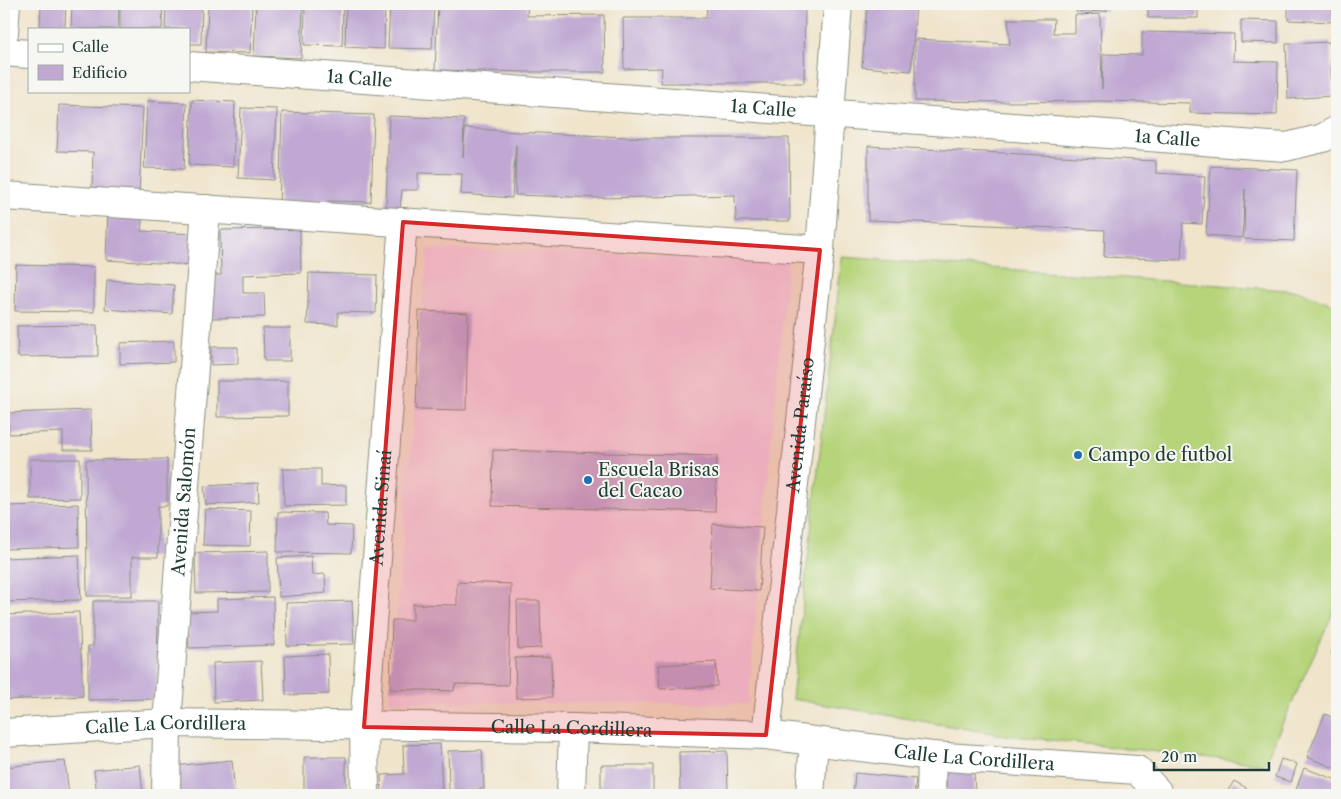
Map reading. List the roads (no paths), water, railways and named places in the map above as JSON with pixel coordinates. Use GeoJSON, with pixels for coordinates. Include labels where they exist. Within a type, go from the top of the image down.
{"type":"FeatureCollection","features":[{"type":"Feature","properties":{"kind":"street"},"geometry":{"type":"LineString","coordinates":[[4,32],[6,4]]}},
{"type":"Feature","properties":{"kind":"street","name":"Avenida Paraíso"},"geometry":{"type":"LineString","coordinates":[[766,735],[820,250],[838,4]]}},
{"type":"Feature","properties":{"kind":"street"},"geometry":{"type":"LineString","coordinates":[[4,52],[28,54]]}},
{"type":"Feature","properties":{"kind":"street","name":"1a Calle"},"geometry":{"type":"LineString","coordinates":[[190,66],[1286,146],[1323,138],[1337,130]]}},
{"type":"Feature","properties":{"kind":"street"},"geometry":{"type":"LineString","coordinates":[[4,196],[820,250]]}},
{"type":"Feature","properties":{"kind":"street","name":"Avenida Salomón"},"geometry":{"type":"LineString","coordinates":[[166,795],[167,724],[206,209]]}},
{"type":"Feature","properties":{"kind":"street","name":"Avenida Sinaí"},"geometry":{"type":"LineString","coordinates":[[365,795],[364,727],[403,222]]}},
{"type":"Feature","properties":{"kind":"street","name":"Calle La Cordillera"},"geometry":{"type":"LineString","coordinates":[[4,733],[167,724],[573,728],[766,735],[932,756],[1137,770],[1158,791],[1158,795]]}},
{"type":"Feature","properties":{"kind":"street"},"geometry":{"type":"LineString","coordinates":[[571,795],[573,728]]}},
{"type":"Feature","properties":{"kind":"street"},"geometry":{"type":"LineString","coordinates":[[810,795],[814,741]]}},
{"type":"Feature","properties":{"kind":"street"},"geometry":{"type":"LineString","coordinates":[[932,756],[932,795]]}},
{"type":"Feature","properties":{"kind":"place","name":"Campo de futbol"},"geometry":{"type":"Point","coordinates":[1078,455]}},
{"type":"Feature","properties":{"kind":"place","name":"Escuela Brisas del Cacao"},"geometry":{"type":"Point","coordinates":[588,480]}}]}
